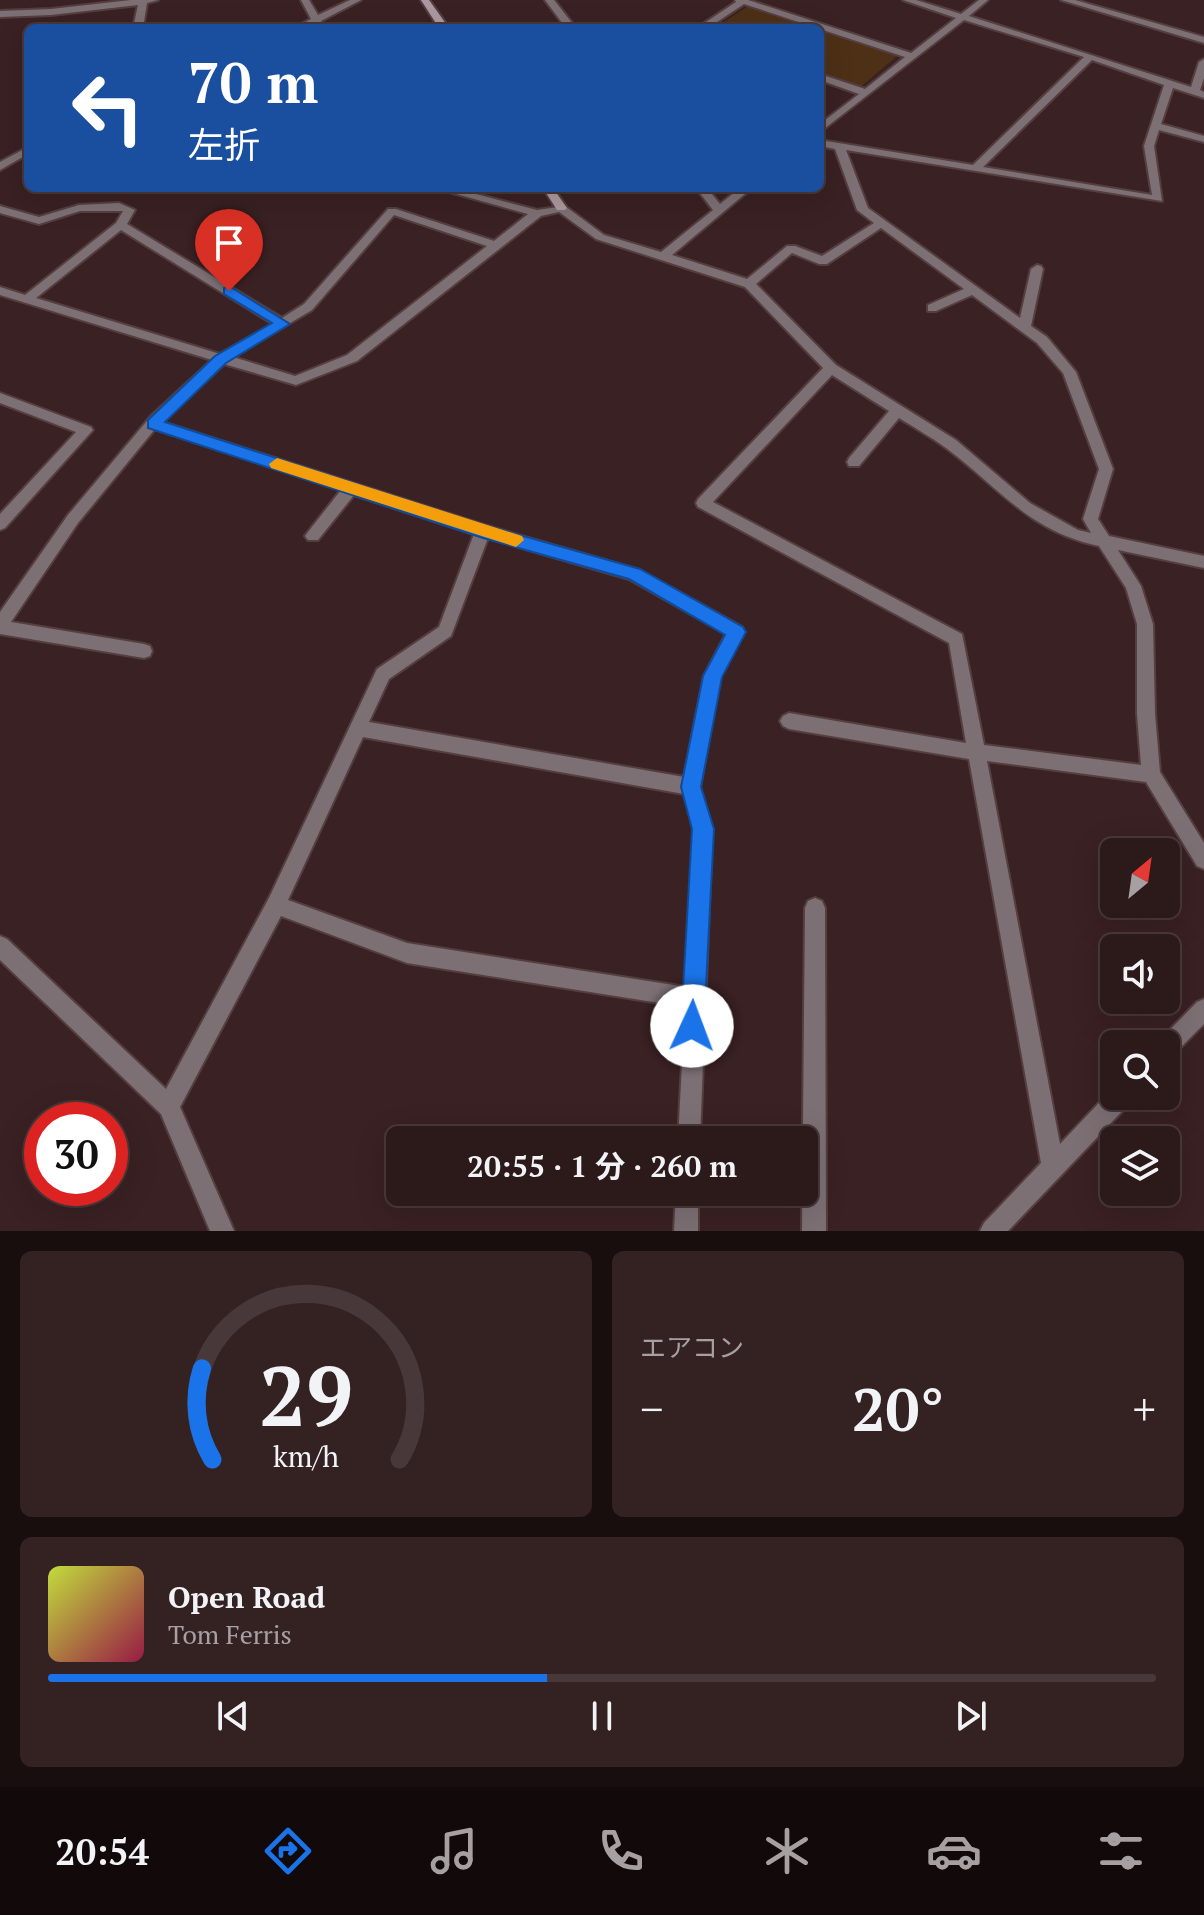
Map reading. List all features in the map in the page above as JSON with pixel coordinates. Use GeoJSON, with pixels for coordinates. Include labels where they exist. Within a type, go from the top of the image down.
{"type":"FeatureCollection","features":[{"type":"Feature","properties":{"kind":"street"},"geometry":{"type":"LineString","coordinates":[[0,14],[51,12],[154,0]]}},
{"type":"Feature","properties":{"kind":"street"},"geometry":{"type":"LineString","coordinates":[[305,0],[319,24],[357,0]]}},
{"type":"Feature","properties":{"kind":"street"},"geometry":{"type":"LineString","coordinates":[[425,0],[441,24]]}},
{"type":"Feature","properties":{"kind":"street"},"geometry":{"type":"LineString","coordinates":[[549,0],[568,24]]}},
{"type":"Feature","properties":{"kind":"street"},"geometry":{"type":"LineString","coordinates":[[907,0],[1199,93],[1204,62]]}},
{"type":"Feature","properties":{"kind":"street"},"geometry":{"type":"LineString","coordinates":[[824,126],[984,0]]}},
{"type":"Feature","properties":{"kind":"street"},"geometry":{"type":"LineString","coordinates":[[1065,0],[1204,40]]}},
{"type":"Feature","properties":{"kind":"street"},"geometry":{"type":"LineString","coordinates":[[139,24],[143,1]]}},
{"type":"Feature","properties":{"kind":"street"},"geometry":{"type":"LineString","coordinates":[[708,24],[741,1],[812,24]]}},
{"type":"Feature","properties":{"kind":"street"},"geometry":{"type":"LineString","coordinates":[[824,28],[910,56]]}},
{"type":"Feature","properties":{"kind":"street"},"geometry":{"type":"LineString","coordinates":[[975,169],[1090,56]]}},
{"type":"Feature","properties":{"kind":"street"},"geometry":{"type":"LineString","coordinates":[[824,78],[864,92]]}},
{"type":"Feature","properties":{"kind":"street"},"geometry":{"type":"LineString","coordinates":[[824,144],[1158,199],[1149,146],[1170,82]]}},
{"type":"Feature","properties":{"kind":"street"},"geometry":{"type":"LineString","coordinates":[[1156,126],[1204,139]]}},
{"type":"Feature","properties":{"kind":"street"},"geometry":{"type":"LineString","coordinates":[[839,146],[863,210],[1042,340],[1069,372],[1106,469],[1090,519],[1133,586],[1145,624],[1146,714],[1151,774],[1204,860]]}},
{"type":"Feature","properties":{"kind":"street"},"geometry":{"type":"LineString","coordinates":[[0,167],[24,152]]}},
{"type":"Feature","properties":{"kind":"street"},"geometry":{"type":"LineString","coordinates":[[456,192],[537,213]]}},
{"type":"Feature","properties":{"kind":"street"},"geometry":{"type":"LineString","coordinates":[[551,192],[561,208],[600,237],[749,284],[831,368],[951,444],[1025,507],[1074,535],[1204,562]]}},
{"type":"Feature","properties":{"kind":"street"},"geometry":{"type":"LineString","coordinates":[[704,192],[719,210]]}},
{"type":"Feature","properties":{"kind":"street"},"geometry":{"type":"LineString","coordinates":[[663,256],[742,192]]}},
{"type":"Feature","properties":{"kind":"street"},"geometry":{"type":"LineString","coordinates":[[0,209],[39,221],[79,208],[119,206],[129,210],[121,225],[27,299]]}},
{"type":"Feature","properties":{"kind":"street"},"geometry":{"type":"LineString","coordinates":[[0,291],[296,381],[352,358],[537,213],[561,208]]}},
{"type":"Feature","properties":{"kind":"street"},"geometry":{"type":"LineString","coordinates":[[144,651],[0,626],[47,552],[119,459],[221,360],[308,307],[392,211],[495,245]]}},
{"type":"Feature","properties":{"kind":"street"},"geometry":{"type":"LineString","coordinates":[[749,284],[791,248],[823,261],[880,224]]}},
{"type":"Feature","properties":{"kind":"street"},"geometry":{"type":"LineString","coordinates":[[121,225],[282,324]]}},
{"type":"Feature","properties":{"kind":"street"},"geometry":{"type":"LineString","coordinates":[[1024,327],[1037,269]]}},
{"type":"Feature","properties":{"kind":"street"},"geometry":{"type":"LineString","coordinates":[[932,308],[972,290]]}},
{"type":"Feature","properties":{"kind":"street"},"geometry":{"type":"LineString","coordinates":[[831,368],[703,503],[956,639],[1053,1167]]}},
{"type":"Feature","properties":{"kind":"street"},"geometry":{"type":"LineString","coordinates":[[0,398],[86,430],[0,524]]}},
{"type":"Feature","properties":{"kind":"street"},"geometry":{"type":"LineString","coordinates":[[854,462],[898,410]]}},
{"type":"Feature","properties":{"kind":"street"},"geometry":{"type":"LineString","coordinates":[[154,424],[483,531],[634,574],[736,632],[712,676],[691,787],[703,829],[689,1126]]}},
{"type":"Feature","properties":{"kind":"street"},"geometry":{"type":"LineString","coordinates":[[313,536],[351,488]]}},
{"type":"Feature","properties":{"kind":"street"},"geometry":{"type":"LineString","coordinates":[[169,1106],[276,905],[383,674],[445,631],[483,531]]}},
{"type":"Feature","properties":{"kind":"street"},"geometry":{"type":"LineString","coordinates":[[789,721],[975,752],[1151,774]]}},
{"type":"Feature","properties":{"kind":"street"},"geometry":{"type":"LineString","coordinates":[[358,728],[691,787]]}},
{"type":"Feature","properties":{"kind":"street"},"geometry":{"type":"LineString","coordinates":[[276,905],[407,953],[693,998]]}},
{"type":"Feature","properties":{"kind":"street"},"geometry":{"type":"LineString","coordinates":[[814,1231],[815,908]]}},
{"type":"Feature","properties":{"kind":"street"},"geometry":{"type":"LineString","coordinates":[[0,946],[169,1106],[222,1231]]}},
{"type":"Feature","properties":{"kind":"street"},"geometry":{"type":"LineString","coordinates":[[1180,1034],[1204,1009]]}},
{"type":"Feature","properties":{"kind":"street"},"geometry":{"type":"LineString","coordinates":[[992,1231],[1108,1110]]}},
{"type":"Feature","properties":{"kind":"street"},"geometry":{"type":"LineString","coordinates":[[686,1231],[687,1206]]}},
{"type":"Feature","properties":{"kind":"shaded area"},"geometry":{"type":"Polygon","coordinates":[[[747,7],[800,24],[720,24],[747,7]]]}},
{"type":"Feature","properties":{"kind":"shaded area"},"geometry":{"type":"Polygon","coordinates":[[[824,32],[897,56],[857,90],[824,78],[824,32]]]}},
{"type":"Feature","properties":{"kind":"slow traffic"},"geometry":{"type":"LineString","coordinates":[[277,464],[516,540]]}},
{"type":"Feature","properties":{"kind":"route"},"geometry":{"type":"LineString","coordinates":[[229,291],[282,324],[221,360],[154,424],[483,531],[634,574],[736,632],[712,676],[691,787],[703,829],[692,1026]]}}]}
